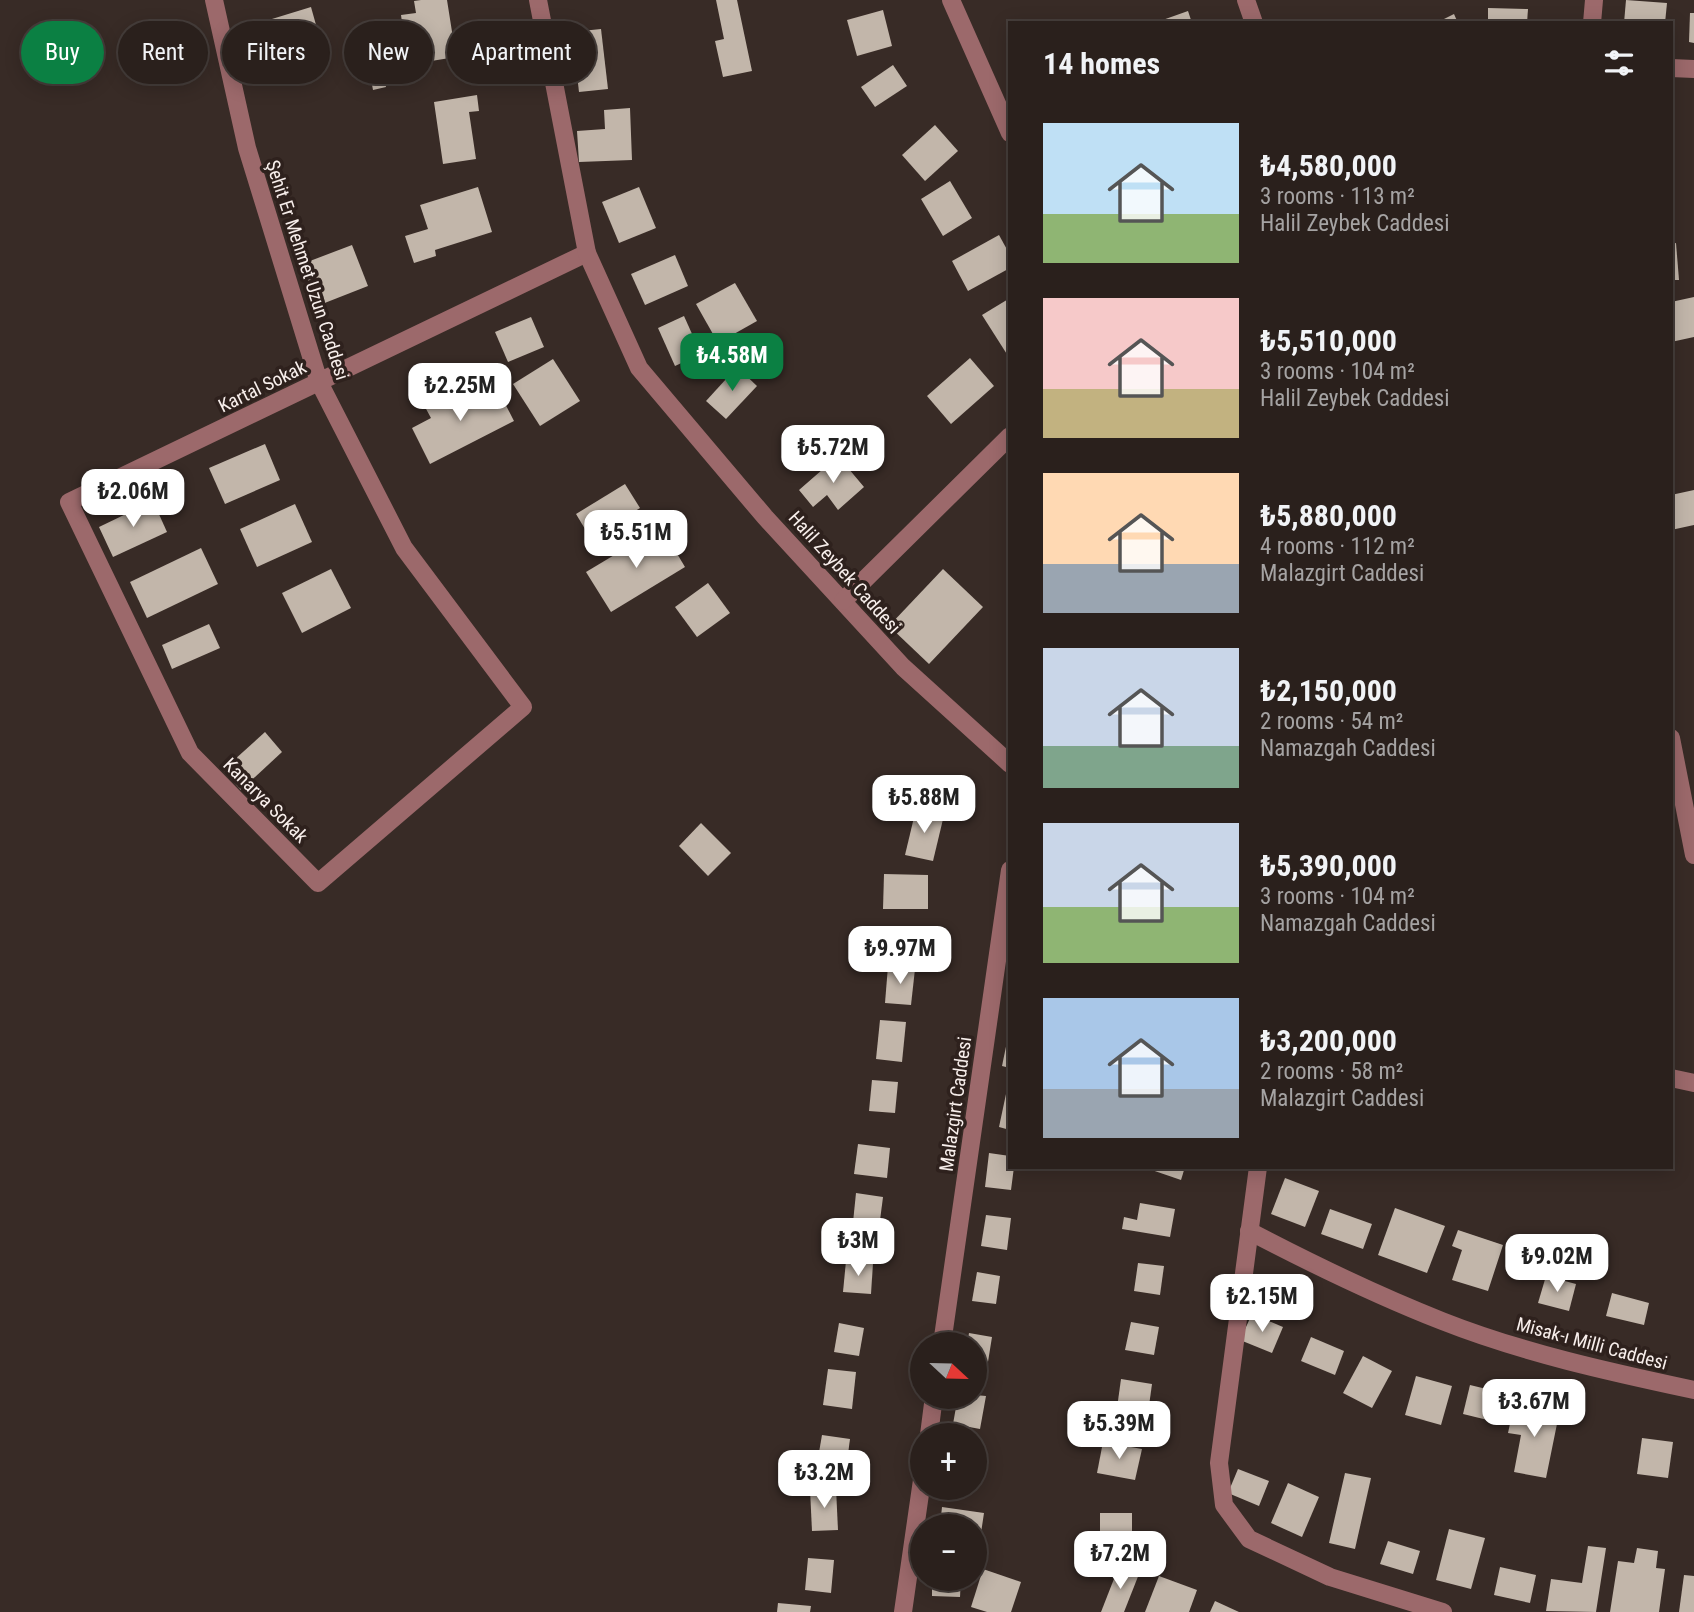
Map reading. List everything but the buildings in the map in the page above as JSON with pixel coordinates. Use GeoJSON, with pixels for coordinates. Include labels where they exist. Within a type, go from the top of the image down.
{"type":"FeatureCollection","features":[{"type":"Feature","properties":{"kind":"street","name":"Şehit Er Mehmet Uzun Caddesi"},"geometry":{"type":"LineString","coordinates":[[214,0],[247,148],[319,382],[404,548],[523,708]]}},
{"type":"Feature","properties":{"kind":"street","name":"Halil Zeybek Caddesi"},"geometry":{"type":"LineString","coordinates":[[538,0],[587,253],[639,368],[765,517],[903,667],[1008,762]]}},
{"type":"Feature","properties":{"kind":"street"},"geometry":{"type":"LineString","coordinates":[[951,0],[1008,128]]}},
{"type":"Feature","properties":{"kind":"street"},"geometry":{"type":"LineString","coordinates":[[1246,0],[1253,21]]}},
{"type":"Feature","properties":{"kind":"street"},"geometry":{"type":"LineString","coordinates":[[1592,21],[1594,0]]}},
{"type":"Feature","properties":{"kind":"street"},"geometry":{"type":"LineString","coordinates":[[1673,68],[1694,69]]}},
{"type":"Feature","properties":{"kind":"street","name":"Kartal Sokak"},"geometry":{"type":"LineString","coordinates":[[69,502],[587,253]]}},
{"type":"Feature","properties":{"kind":"street"},"geometry":{"type":"LineString","coordinates":[[843,601],[1008,438]]}},
{"type":"Feature","properties":{"kind":"street","name":"Kanarya Sokak"},"geometry":{"type":"LineString","coordinates":[[69,502],[190,753],[318,883],[523,708]]}},
{"type":"Feature","properties":{"kind":"street"},"geometry":{"type":"LineString","coordinates":[[1673,748],[1694,855]]}},
{"type":"Feature","properties":{"kind":"street","name":"Malazgirt Caddesi"},"geometry":{"type":"LineString","coordinates":[[944,1332],[1008,884]]}},
{"type":"Feature","properties":{"kind":"street"},"geometry":{"type":"LineString","coordinates":[[1673,1078],[1694,1083]]}},
{"type":"Feature","properties":{"kind":"street"},"geometry":{"type":"LineString","coordinates":[[1258,1169],[1219,1463],[1224,1505],[1249,1539],[1330,1577],[1443,1612]]}},
{"type":"Feature","properties":{"kind":"street","name":"Misak-ı Milli Caddesi"},"geometry":{"type":"LineString","coordinates":[[1249,1231],[1312,1264],[1445,1322],[1514,1345],[1618,1374],[1694,1390]]}},
{"type":"Feature","properties":{"kind":"street"},"geometry":{"type":"LineString","coordinates":[[903,1612],[919,1500]]}}]}
